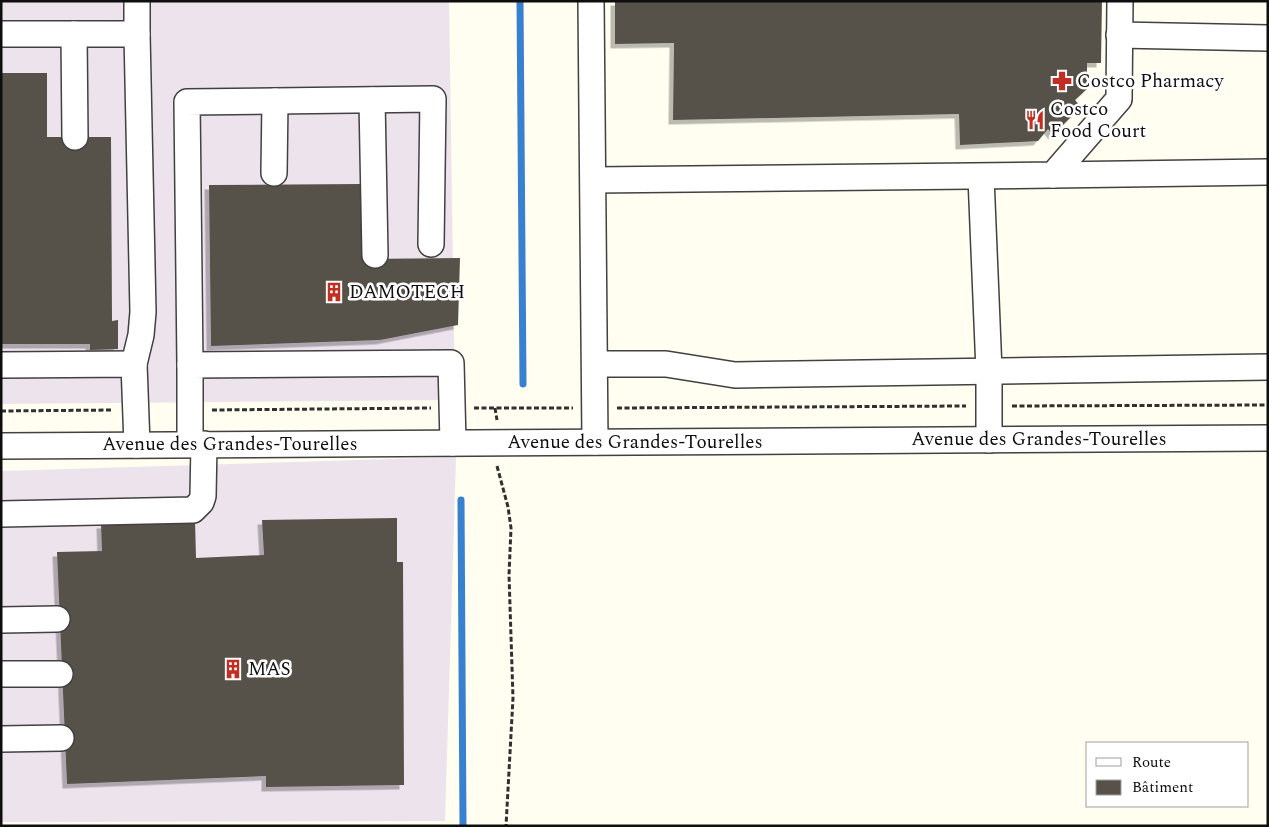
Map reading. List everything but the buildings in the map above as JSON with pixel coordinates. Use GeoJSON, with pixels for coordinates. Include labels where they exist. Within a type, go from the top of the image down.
{"type":"FeatureCollection","features":[{"type":"Feature","properties":{"kind":"street"},"geometry":{"type":"LineString","coordinates":[[137,1],[143,312],[141,335],[134,364],[137,445]]}},
{"type":"Feature","properties":{"kind":"street"},"geometry":{"type":"LineString","coordinates":[[591,1],[595,442]]}},
{"type":"Feature","properties":{"kind":"street"},"geometry":{"type":"LineString","coordinates":[[1053,175],[1119,99],[1120,1]]}},
{"type":"Feature","properties":{"kind":"street"},"geometry":{"type":"LineString","coordinates":[[1,34],[137,34]]}},
{"type":"Feature","properties":{"kind":"street"},"geometry":{"type":"LineString","coordinates":[[74,34],[75,137]]}},
{"type":"Feature","properties":{"kind":"street"},"geometry":{"type":"LineString","coordinates":[[1119,35],[1268,38]]}},
{"type":"Feature","properties":{"kind":"street"},"geometry":{"type":"LineString","coordinates":[[1,514],[193,510],[201,502],[203,496],[190,365],[187,102],[433,99],[431,244]]}},
{"type":"Feature","properties":{"kind":"street"},"geometry":{"type":"LineString","coordinates":[[372,100],[375,255]]}},
{"type":"Feature","properties":{"kind":"street"},"geometry":{"type":"LineString","coordinates":[[274,173],[275,101]]}},
{"type":"Feature","properties":{"kind":"street"},"geometry":{"type":"LineString","coordinates":[[594,180],[1268,172]]}},
{"type":"Feature","properties":{"kind":"street"},"geometry":{"type":"LineString","coordinates":[[981,176],[989,371],[989,440]]}},
{"type":"Feature","properties":{"kind":"street"},"geometry":{"type":"LineString","coordinates":[[190,365],[451,363],[453,443]]}},
{"type":"Feature","properties":{"kind":"street"},"geometry":{"type":"LineString","coordinates":[[1,365],[134,364]]}},
{"type":"Feature","properties":{"kind":"street"},"geometry":{"type":"LineString","coordinates":[[595,364],[666,364],[735,375],[1268,367]]}},
{"type":"Feature","properties":{"kind":"street","name":"Avenue des Grandes-Tourelles"},"geometry":{"type":"LineString","coordinates":[[1,446],[1268,438]]}},
{"type":"Feature","properties":{"kind":"street"},"geometry":{"type":"LineString","coordinates":[[1,620],[57,619]]}},
{"type":"Feature","properties":{"kind":"street"},"geometry":{"type":"LineString","coordinates":[[1,674],[60,674]]}},
{"type":"Feature","properties":{"kind":"street"},"geometry":{"type":"LineString","coordinates":[[1,739],[61,738]]}},
{"type":"Feature","properties":{"kind":"path","name":"Avenue des Grandes-Tourelles"},"geometry":{"type":"LineString","coordinates":[[1011,406],[1268,405]]}},
{"type":"Feature","properties":{"kind":"path","name":"Avenue des Grandes-Tourelles"},"geometry":{"type":"LineString","coordinates":[[618,408],[963,406]]}},
{"type":"Feature","properties":{"kind":"path","name":"Avenue des Grandes-Tourelles"},"geometry":{"type":"LineString","coordinates":[[205,410],[440,408]]}},
{"type":"Feature","properties":{"kind":"path","name":"Avenue des Grandes-Tourelles"},"geometry":{"type":"LineString","coordinates":[[469,408],[571,408]]}},
{"type":"Feature","properties":{"kind":"path"},"geometry":{"type":"LineString","coordinates":[[495,408],[499,443],[496,471],[508,508],[511,528],[509,575],[513,698],[506,826]]}},
{"type":"Feature","properties":{"kind":"path","name":"Avenue des Grandes-Tourelles"},"geometry":{"type":"LineString","coordinates":[[1,411],[114,410]]}},
{"type":"Feature","properties":{"kind":"shaded area"},"geometry":{"type":"Polygon","coordinates":[[[1,1],[449,1],[455,400],[1,404],[1,1]]]}},
{"type":"Feature","properties":{"kind":"shaded area"},"geometry":{"type":"Polygon","coordinates":[[[456,457],[445,821],[1,822],[1,471],[456,457]]]}},
{"type":"Feature","properties":{"kind":"waterway"},"geometry":{"type":"LineString","coordinates":[[520,1],[523,384]]}},
{"type":"Feature","properties":{"kind":"waterway"},"geometry":{"type":"LineString","coordinates":[[461,500],[463,826]]}},
{"type":"Feature","properties":{"kind":"place","name":"Costco Pharmacy"},"geometry":{"type":"Point","coordinates":[1062,81]}},
{"type":"Feature","properties":{"kind":"place","name":"Costco Food Court"},"geometry":{"type":"Point","coordinates":[1035,120]}},
{"type":"Feature","properties":{"kind":"place","name":"DAMOTECH"},"geometry":{"type":"Point","coordinates":[334,292]}},
{"type":"Feature","properties":{"kind":"place","name":"MAS"},"geometry":{"type":"Point","coordinates":[233,669]}}]}
